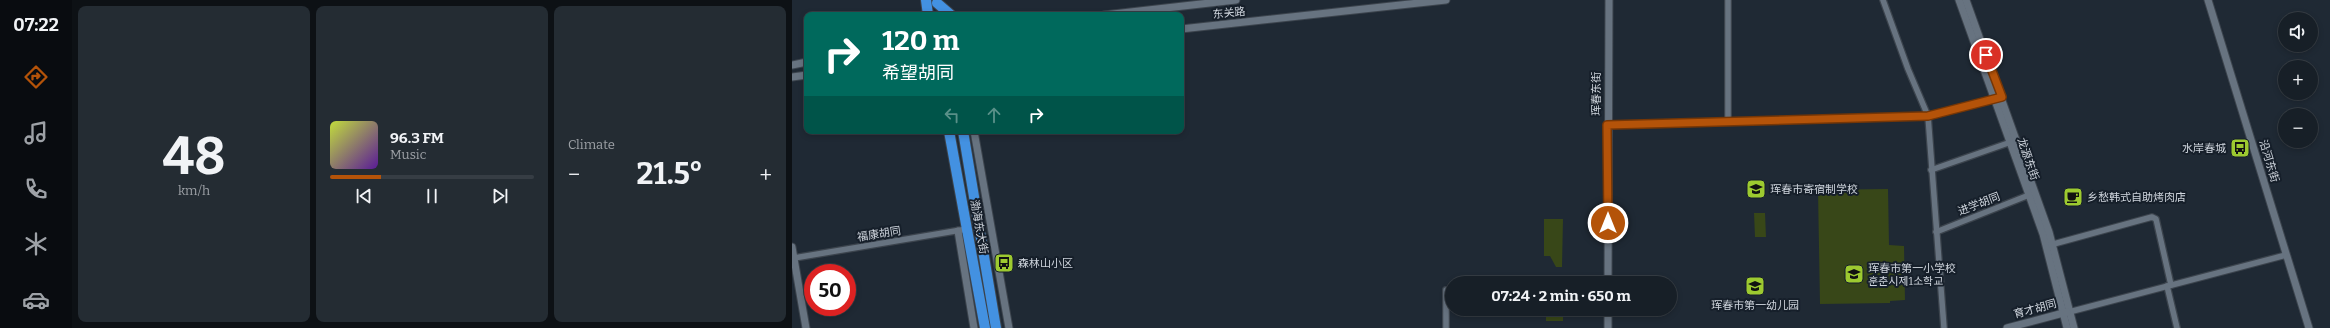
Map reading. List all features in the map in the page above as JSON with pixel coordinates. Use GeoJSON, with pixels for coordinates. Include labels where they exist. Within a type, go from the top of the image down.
{"type":"FeatureCollection","features":[{"type":"Feature","properties":{"kind":"highway"},"geometry":{"type":"LineString","coordinates":[[926,0],[928,12]]}},
{"type":"Feature","properties":{"kind":"highway"},"geometry":{"type":"LineString","coordinates":[[937,2],[939,12]]}},
{"type":"Feature","properties":{"kind":"highway"},"geometry":{"type":"LineString","coordinates":[[937,2],[948,12]]}},
{"type":"Feature","properties":{"kind":"highway","name":"渤海东大街"},"geometry":{"type":"LineString","coordinates":[[949,134],[962,230],[985,328]]}},
{"type":"Feature","properties":{"kind":"highway","name":"渤海东大街"},"geometry":{"type":"LineString","coordinates":[[964,134],[996,328]]}},
{"type":"Feature","properties":{"kind":"main road","name":"东关路"},"geometry":{"type":"LineString","coordinates":[[1130,12],[1236,0]]}},
{"type":"Feature","properties":{"kind":"main road","name":"东关路"},"geometry":{"type":"LineString","coordinates":[[1184,29],[1446,0]]}},
{"type":"Feature","properties":{"kind":"main road","name":"珲春东街"},"geometry":{"type":"LineString","coordinates":[[1608,276],[1607,125],[1609,0]]}},
{"type":"Feature","properties":{"kind":"main road","name":"龙源东街"},"geometry":{"type":"LineString","coordinates":[[1959,0],[1998,98],[2029,195],[2049,245]]}},
{"type":"Feature","properties":{"kind":"main road","name":"龙源东街"},"geometry":{"type":"LineString","coordinates":[[1966,0],[2049,245],[2066,312],[2068,328]]}},
{"type":"Feature","properties":{"kind":"main road","name":"沿河东街"},"geometry":{"type":"LineString","coordinates":[[2208,0],[2309,328]]}},
{"type":"Feature","properties":{"kind":"main road"},"geometry":{"type":"LineString","coordinates":[[792,65],[804,63]]}},
{"type":"Feature","properties":{"kind":"main road"},"geometry":{"type":"LineString","coordinates":[[792,77],[804,75]]}},
{"type":"Feature","properties":{"kind":"main road","name":"渤海东大街"},"geometry":{"type":"LineString","coordinates":[[975,134],[1009,328]]}},
{"type":"Feature","properties":{"kind":"main road","name":"渤海东大街"},"geometry":{"type":"LineString","coordinates":[[962,230],[974,328]]}},
{"type":"Feature","properties":{"kind":"main road"},"geometry":{"type":"LineString","coordinates":[[792,247],[795,280],[806,328]]}},
{"type":"Feature","properties":{"kind":"main road","name":"龙源东街"},"geometry":{"type":"LineString","coordinates":[[2066,312],[2074,328]]}},
{"type":"Feature","properties":{"kind":"main road","name":"育才胡同"},"geometry":{"type":"LineString","coordinates":[[2007,328],[2066,312]]}},
{"type":"Feature","properties":{"kind":"main road"},"geometry":{"type":"LineString","coordinates":[[1608,316],[1608,328]]}},
{"type":"Feature","properties":{"kind":"street"},"geometry":{"type":"LineString","coordinates":[[1728,0],[1728,121]]}},
{"type":"Feature","properties":{"kind":"street"},"geometry":{"type":"LineString","coordinates":[[1883,0],[1908,69],[1928,116],[1944,328]]}},
{"type":"Feature","properties":{"kind":"street"},"geometry":{"type":"LineString","coordinates":[[1607,125],[1928,116],[1998,98]]}},
{"type":"Feature","properties":{"kind":"street"},"geometry":{"type":"LineString","coordinates":[[1931,170],[2011,142]]}},
{"type":"Feature","properties":{"kind":"street","name":"进学胡同"},"geometry":{"type":"LineString","coordinates":[[1936,232],[2029,195]]}},
{"type":"Feature","properties":{"kind":"street"},"geometry":{"type":"LineString","coordinates":[[2049,245],[2152,217],[2156,220],[2177,328]]}},
{"type":"Feature","properties":{"kind":"street","name":"福康胡同"},"geometry":{"type":"LineString","coordinates":[[794,258],[962,230]]}},
{"type":"Feature","properties":{"kind":"street"},"geometry":{"type":"LineString","coordinates":[[2066,312],[2286,255]]}},
{"type":"Feature","properties":{"kind":"street"},"geometry":{"type":"LineString","coordinates":[[1446,316],[1446,328]]}},
{"type":"Feature","properties":{"kind":"green space"},"geometry":{"type":"Polygon","coordinates":[[[1888,189],[1889,245],[1904,246],[1905,300],[1890,301],[1890,303],[1820,304],[1818,190],[1888,189]]]}},
{"type":"Feature","properties":{"kind":"green space"},"geometry":{"type":"Polygon","coordinates":[[[1754,213],[1765,213],[1766,237],[1755,237],[1754,213]]]}},
{"type":"Feature","properties":{"kind":"green space"},"geometry":{"type":"Polygon","coordinates":[[[1544,219],[1563,219],[1562,267],[1556,267],[1550,256],[1544,256],[1544,219]]]}},
{"type":"Feature","properties":{"kind":"green space"},"geometry":{"type":"Polygon","coordinates":[[[1546,316],[1563,316],[1563,321],[1546,321],[1546,316]]]}},
{"type":"Feature","properties":{"kind":"place","name":"水岸春城"},"geometry":{"type":"Point","coordinates":[2240,148]}},
{"type":"Feature","properties":{"kind":"place","name":"珲春市寄宿制学校"},"geometry":{"type":"Point","coordinates":[1756,189]}},
{"type":"Feature","properties":{"kind":"place","name":"乡愁韩式自助烤肉店"},"geometry":{"type":"Point","coordinates":[2073,197]}},
{"type":"Feature","properties":{"kind":"place","name":"森林山小区"},"geometry":{"type":"Point","coordinates":[1004,263]}},
{"type":"Feature","properties":{"kind":"place","name":"珲春市第一小学校 훈춘시제1소학교"},"geometry":{"type":"Point","coordinates":[1854,274]}},
{"type":"Feature","properties":{"kind":"place","name":"珲春市第一幼儿园"},"geometry":{"type":"Point","coordinates":[1755,286]}},
{"type":"Feature","properties":{"kind":"route"},"geometry":{"type":"LineString","coordinates":[[1608,223],[1607,125],[1928,116],[2002,97],[1986,55]]}}]}
